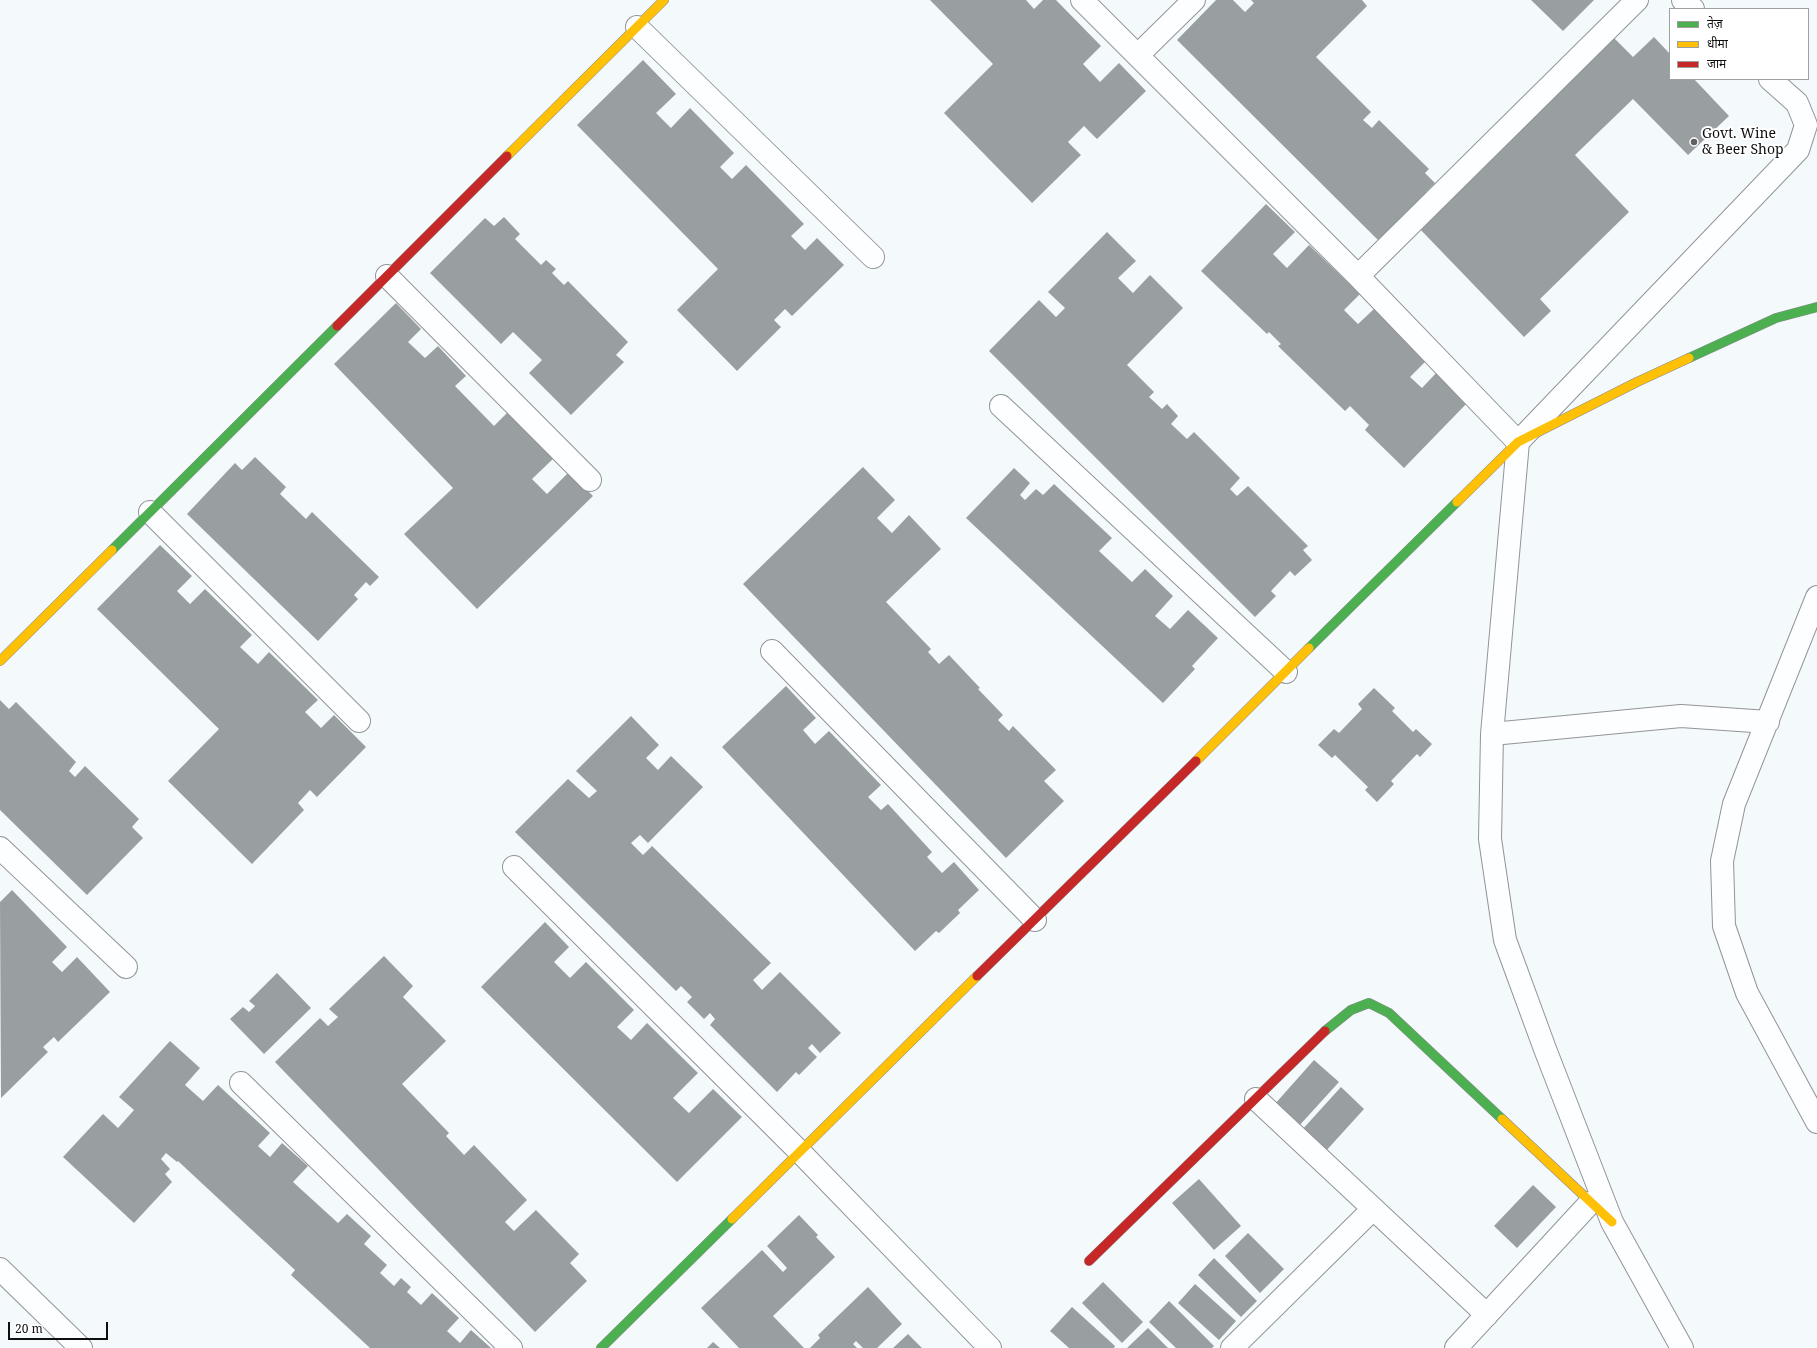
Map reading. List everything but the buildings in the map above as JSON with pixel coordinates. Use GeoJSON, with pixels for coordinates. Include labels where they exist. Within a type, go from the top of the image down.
{"type":"FeatureCollection","features":[{"type":"Feature","properties":{"kind":"street"},"geometry":{"type":"LineString","coordinates":[[0,661],[664,0]]}},
{"type":"Feature","properties":{"kind":"street"},"geometry":{"type":"LineString","coordinates":[[1082,0],[1358,276],[1518,442],[1492,734],[1490,839],[1505,940],[1545,1049],[1612,1222],[1682,1348]]}},
{"type":"Feature","properties":{"kind":"street"},"geometry":{"type":"LineString","coordinates":[[1138,55],[1194,0]]}},
{"type":"Feature","properties":{"kind":"street"},"geometry":{"type":"LineString","coordinates":[[1358,276],[1637,0]]}},
{"type":"Feature","properties":{"kind":"street"},"geometry":{"type":"LineString","coordinates":[[1683,0],[1692,8]]}},
{"type":"Feature","properties":{"kind":"street"},"geometry":{"type":"LineString","coordinates":[[637,27],[873,257]]}},
{"type":"Feature","properties":{"kind":"street"},"geometry":{"type":"LineString","coordinates":[[600,1348],[1518,442],[1798,150],[1806,125],[1797,103],[1771,80]]}},
{"type":"Feature","properties":{"kind":"street"},"geometry":{"type":"LineString","coordinates":[[387,276],[590,480]]}},
{"type":"Feature","properties":{"kind":"street"},"geometry":{"type":"LineString","coordinates":[[1518,442],[1637,382],[1776,318],[1817,307]]}},
{"type":"Feature","properties":{"kind":"street"},"geometry":{"type":"LineString","coordinates":[[1001,406],[1286,672]]}},
{"type":"Feature","properties":{"kind":"street"},"geometry":{"type":"LineString","coordinates":[[150,512],[359,721]]}},
{"type":"Feature","properties":{"kind":"street"},"geometry":{"type":"LineString","coordinates":[[1817,598],[1734,804],[1722,860],[1724,926],[1747,993],[1817,1122]]}},
{"type":"Feature","properties":{"kind":"street"},"geometry":{"type":"LineString","coordinates":[[772,651],[1035,920]]}},
{"type":"Feature","properties":{"kind":"street"},"geometry":{"type":"LineString","coordinates":[[1492,734],[1681,716],[1768,722]]}},
{"type":"Feature","properties":{"kind":"street"},"geometry":{"type":"LineString","coordinates":[[0,848],[126,967]]}},
{"type":"Feature","properties":{"kind":"street"},"geometry":{"type":"LineString","coordinates":[[514,867],[800,1152],[990,1348]]}},
{"type":"Feature","properties":{"kind":"street"},"geometry":{"type":"LineString","coordinates":[[1089,1261],[1331,1026],[1351,1010],[1369,1003],[1389,1013],[1612,1222]]}},
{"type":"Feature","properties":{"kind":"street"},"geometry":{"type":"LineString","coordinates":[[241,1083],[511,1348]]}},
{"type":"Feature","properties":{"kind":"street"},"geometry":{"type":"LineString","coordinates":[[1256,1099],[1487,1315]]}},
{"type":"Feature","properties":{"kind":"street"},"geometry":{"type":"LineString","coordinates":[[1456,1348],[1590,1203]]}},
{"type":"Feature","properties":{"kind":"street"},"geometry":{"type":"LineString","coordinates":[[1232,1348],[1373,1209]]}},
{"type":"Feature","properties":{"kind":"street"},"geometry":{"type":"LineString","coordinates":[[0,1269],[81,1348]]}},
{"type":"Feature","properties":{"kind":"traffic: fast"},"geometry":{"type":"LineString","coordinates":[[1689,358],[1776,318],[1817,307]]}},
{"type":"Feature","properties":{"kind":"traffic: fast"},"geometry":{"type":"LineString","coordinates":[[112,550],[337,326]]}},
{"type":"Feature","properties":{"kind":"traffic: fast"},"geometry":{"type":"LineString","coordinates":[[1309,648],[1457,502]]}},
{"type":"Feature","properties":{"kind":"traffic: fast"},"geometry":{"type":"LineString","coordinates":[[1325,1031],[1351,1010],[1369,1003],[1389,1013],[1502,1119]]}},
{"type":"Feature","properties":{"kind":"traffic: fast"},"geometry":{"type":"LineString","coordinates":[[601,1348],[732,1219]]}},
{"type":"Feature","properties":{"kind":"traffic: slow"},"geometry":{"type":"LineString","coordinates":[[507,156],[664,0]]}},
{"type":"Feature","properties":{"kind":"traffic: slow"},"geometry":{"type":"LineString","coordinates":[[1457,502],[1518,442],[1637,382],[1689,358]]}},
{"type":"Feature","properties":{"kind":"traffic: slow"},"geometry":{"type":"LineString","coordinates":[[0,661],[112,550]]}},
{"type":"Feature","properties":{"kind":"traffic: slow"},"geometry":{"type":"LineString","coordinates":[[1196,761],[1309,648]]}},
{"type":"Feature","properties":{"kind":"traffic: slow"},"geometry":{"type":"LineString","coordinates":[[732,1219],[977,976]]}},
{"type":"Feature","properties":{"kind":"traffic: slow"},"geometry":{"type":"LineString","coordinates":[[1502,1119],[1612,1222]]}},
{"type":"Feature","properties":{"kind":"traffic: jam"},"geometry":{"type":"LineString","coordinates":[[337,326],[507,156]]}},
{"type":"Feature","properties":{"kind":"traffic: jam"},"geometry":{"type":"LineString","coordinates":[[977,976],[1196,761]]}},
{"type":"Feature","properties":{"kind":"traffic: jam"},"geometry":{"type":"LineString","coordinates":[[1089,1261],[1325,1031]]}},
{"type":"Feature","properties":{"kind":"place","name":"Govt. Wine & Beer Shop"},"geometry":{"type":"Point","coordinates":[1694,142]}}]}
